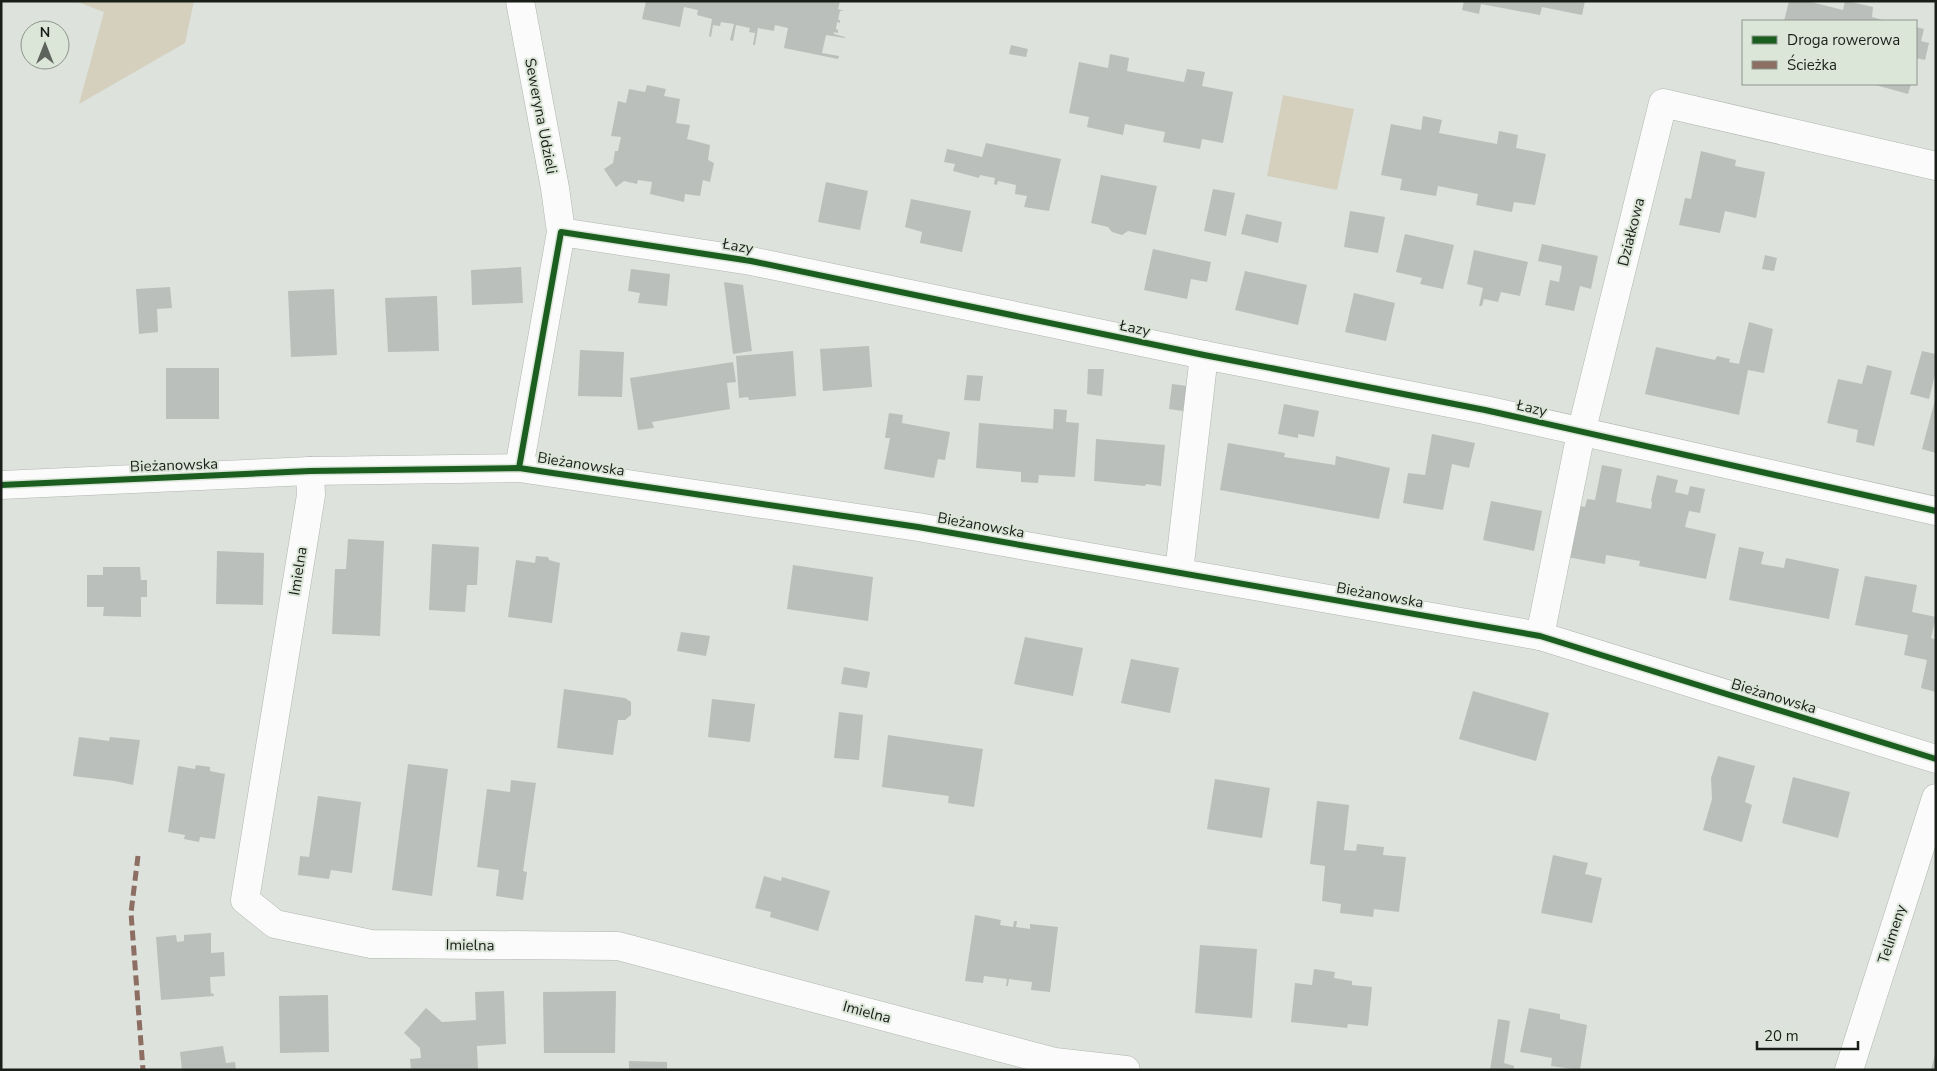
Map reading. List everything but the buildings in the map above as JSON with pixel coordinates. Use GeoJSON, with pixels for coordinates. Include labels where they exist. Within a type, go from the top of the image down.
{"type":"FeatureCollection","features":[{"type":"Feature","properties":{"kind":"street","name":"Seweryna Udzieli"},"geometry":{"type":"LineString","coordinates":[[520,1],[555,188],[561,232]]}},
{"type":"Feature","properties":{"kind":"street","name":"Działkowa"},"geometry":{"type":"LineString","coordinates":[[1540,636],[1581,433],[1662,102],[1936,166]]}},
{"type":"Feature","properties":{"kind":"street","name":"Łazy"},"geometry":{"type":"LineString","coordinates":[[561,232],[751,261],[1204,355],[1485,410],[1936,511]]}},
{"type":"Feature","properties":{"kind":"street"},"geometry":{"type":"LineString","coordinates":[[519,468],[561,232]]}},
{"type":"Feature","properties":{"kind":"street"},"geometry":{"type":"LineString","coordinates":[[1179,572],[1204,355]]}},
{"type":"Feature","properties":{"kind":"street","name":"Bieżanowska"},"geometry":{"type":"LineString","coordinates":[[1,485],[310,471],[519,468],[918,527],[1540,636],[1936,759]]}},
{"type":"Feature","properties":{"kind":"street","name":"Imielna"},"geometry":{"type":"LineString","coordinates":[[310,471],[311,495],[245,900],[275,924],[371,944],[618,946],[1055,1062],[1126,1070]]}},
{"type":"Feature","properties":{"kind":"street","name":"Telimeny"},"geometry":{"type":"LineString","coordinates":[[1849,1070],[1936,798]]}},
{"type":"Feature","properties":{"kind":"shaded area"},"geometry":{"type":"Polygon","coordinates":[[[75,1],[194,1],[185,43],[79,104],[104,12],[75,1]]]}},
{"type":"Feature","properties":{"kind":"shaded area"},"geometry":{"type":"Polygon","coordinates":[[[1283,95],[1354,109],[1337,190],[1267,176],[1283,95]]]}},
{"type":"Feature","properties":{"kind":"marked path"},"geometry":{"type":"LineString","coordinates":[[138,856],[131,913],[143,1070]]}},
{"type":"Feature","properties":{"kind":"cycle path"},"geometry":{"type":"LineString","coordinates":[[519,468],[561,232],[751,261],[1204,355],[1485,410],[1936,511]]}},
{"type":"Feature","properties":{"kind":"cycle path"},"geometry":{"type":"LineString","coordinates":[[1,485],[310,471],[519,468],[918,527],[1540,636],[1936,759]]}}]}
